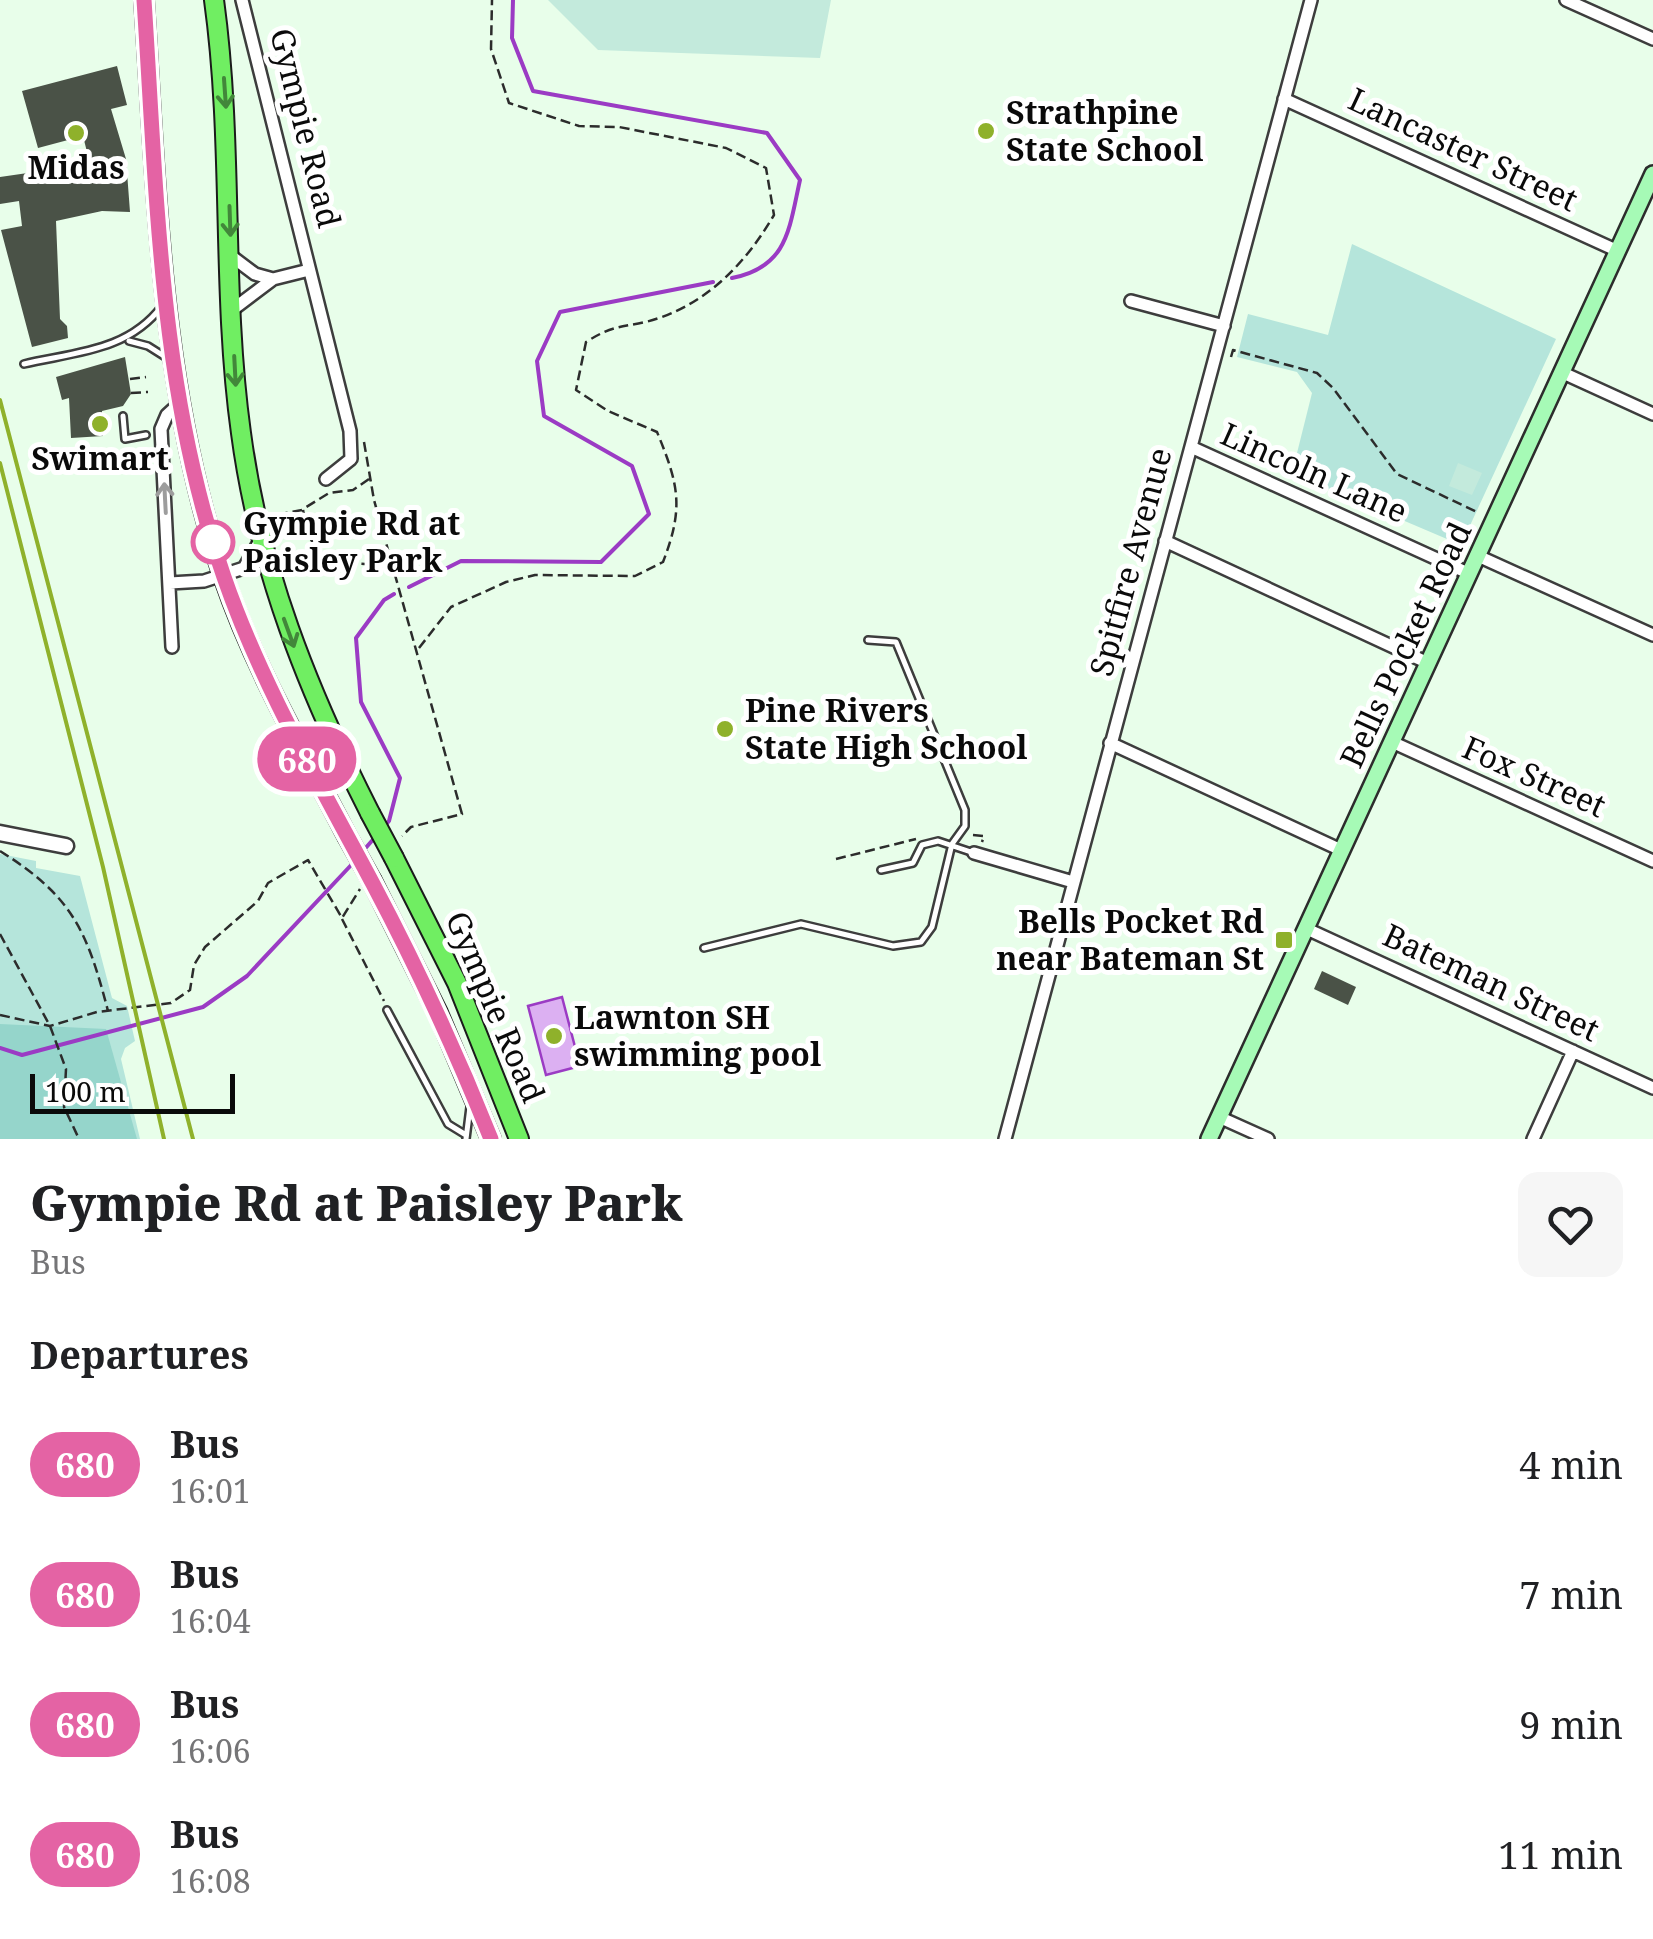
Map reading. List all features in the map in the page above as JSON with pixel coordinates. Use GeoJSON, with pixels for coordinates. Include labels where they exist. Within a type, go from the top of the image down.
{"type":"FeatureCollection","features":[{"type":"Feature","properties":{"kind":"highway","name":"Gympie Road"},"geometry":{"type":"LineString","coordinates":[[144,0],[170,360],[223,576],[271,689],[392,920],[490,1139]]}},
{"type":"Feature","properties":{"kind":"highway","name":"Gympie Road"},"geometry":{"type":"LineString","coordinates":[[214,0],[226,116],[240,432],[261,539],[303,673],[370,812],[396,848],[457,983],[519,1139]]}},
{"type":"Feature","properties":{"kind":"main road","name":"Bells Pocket Road"},"geometry":{"type":"LineString","coordinates":[[1209,1139],[1653,174]]}},
{"type":"Feature","properties":{"kind":"street","name":"Gympie Road"},"geometry":{"type":"LineString","coordinates":[[242,0],[352,450],[347,466],[326,479]]}},
{"type":"Feature","properties":{"kind":"street","name":"Spitfire Avenue"},"geometry":{"type":"LineString","coordinates":[[1005,1139],[1311,0]]}},
{"type":"Feature","properties":{"kind":"street"},"geometry":{"type":"LineString","coordinates":[[1566,0],[1653,39]]}},
{"type":"Feature","properties":{"kind":"street","name":"Lancaster Street"},"geometry":{"type":"LineString","coordinates":[[1284,99],[1618,251]]}},
{"type":"Feature","properties":{"kind":"street"},"geometry":{"type":"LineString","coordinates":[[231,256],[254,274],[273,279]]}},
{"type":"Feature","properties":{"kind":"street","name":"Gympie Road"},"geometry":{"type":"LineString","coordinates":[[232,310],[273,279],[309,270]]}},
{"type":"Feature","properties":{"kind":"street"},"geometry":{"type":"LineString","coordinates":[[1131,301],[1224,326]]}},
{"type":"Feature","properties":{"kind":"street"},"geometry":{"type":"LineString","coordinates":[[1562,372],[1653,414]]}},
{"type":"Feature","properties":{"kind":"street"},"geometry":{"type":"LineString","coordinates":[[172,647],[161,429],[167,415],[179,404]]}},
{"type":"Feature","properties":{"kind":"street","name":"Lincoln Lane"},"geometry":{"type":"LineString","coordinates":[[1191,447],[1470,574]]}},
{"type":"Feature","properties":{"kind":"street"},"geometry":{"type":"LineString","coordinates":[[170,583],[223,576],[248,564],[261,539]]}},
{"type":"Feature","properties":{"kind":"street"},"geometry":{"type":"LineString","coordinates":[[1166,541],[1428,663]]}},
{"type":"Feature","properties":{"kind":"street"},"geometry":{"type":"LineString","coordinates":[[1478,556],[1653,635]]}},
{"type":"Feature","properties":{"kind":"street","name":"Fox Street"},"geometry":{"type":"LineString","coordinates":[[1392,742],[1653,861]]}},
{"type":"Feature","properties":{"kind":"street"},"geometry":{"type":"LineString","coordinates":[[1110,743],[1342,850]]}},
{"type":"Feature","properties":{"kind":"street"},"geometry":{"type":"LineString","coordinates":[[0,833],[66,846]]}},
{"type":"Feature","properties":{"kind":"street"},"geometry":{"type":"LineString","coordinates":[[974,853],[1073,882]]}},
{"type":"Feature","properties":{"kind":"street","name":"Gympie Road"},"geometry":{"type":"LineString","coordinates":[[392,920],[400,904],[416,899]]}},
{"type":"Feature","properties":{"kind":"street","name":"Bateman Street"},"geometry":{"type":"LineString","coordinates":[[1306,929],[1653,1088]]}},
{"type":"Feature","properties":{"kind":"street"},"geometry":{"type":"LineString","coordinates":[[1533,1139],[1573,1051]]}},
{"type":"Feature","properties":{"kind":"street"},"geometry":{"type":"LineString","coordinates":[[1219,1117],[1268,1139]]}},
{"type":"Feature","properties":{"kind":"lane"},"geometry":{"type":"LineString","coordinates":[[24,364],[126,340],[146,327],[164,304]]}},
{"type":"Feature","properties":{"kind":"lane"},"geometry":{"type":"LineString","coordinates":[[126,340],[148,346],[170,360]]}},
{"type":"Feature","properties":{"kind":"lane"},"geometry":{"type":"LineString","coordinates":[[123,416],[125,438],[146,435]]}},
{"type":"Feature","properties":{"kind":"lane"},"geometry":{"type":"LineString","coordinates":[[704,948],[802,924],[893,946],[921,942],[932,927],[952,844],[965,826],[961,792],[896,642],[868,640]]}},
{"type":"Feature","properties":{"kind":"lane"},"geometry":{"type":"LineString","coordinates":[[881,870],[913,863],[922,845],[952,844],[974,853]]}},
{"type":"Feature","properties":{"kind":"lane","name":"Gympie Road"},"geometry":{"type":"LineString","coordinates":[[386,1010],[448,1124],[466,1137],[473,1094]]}},
{"type":"Feature","properties":{"kind":"path"},"geometry":{"type":"LineString","coordinates":[[418,650],[451,608],[506,582],[535,575],[635,576],[663,562],[679,522],[672,470],[658,432],[576,390],[586,342],[613,325],[655,319],[690,305],[754,250],[774,216],[766,168],[726,148],[619,127],[579,126],[508,103],[491,49],[492,0]]}},
{"type":"Feature","properties":{"kind":"path"},"geometry":{"type":"LineString","coordinates":[[1231,357],[1233,350],[1317,374],[1333,388],[1397,474],[1478,514]]}},
{"type":"Feature","properties":{"kind":"path"},"geometry":{"type":"LineString","coordinates":[[130,379],[146,377]]}},
{"type":"Feature","properties":{"kind":"path"},"geometry":{"type":"LineString","coordinates":[[131,393],[148,392]]}},
{"type":"Feature","properties":{"kind":"path"},"geometry":{"type":"LineString","coordinates":[[277,528],[274,515],[303,509],[329,493],[353,490],[371,479]]}},
{"type":"Feature","properties":{"kind":"path"},"geometry":{"type":"LineString","coordinates":[[374,500],[462,814],[411,827],[396,848]]}},
{"type":"Feature","properties":{"kind":"path"},"geometry":{"type":"LineString","coordinates":[[303,509],[309,541],[328,558],[392,566]]}},
{"type":"Feature","properties":{"kind":"path"},"geometry":{"type":"LineString","coordinates":[[959,834],[984,836]]}},
{"type":"Feature","properties":{"kind":"path"},"geometry":{"type":"LineString","coordinates":[[836,859],[926,837]]}},
{"type":"Feature","properties":{"kind":"path"},"geometry":{"type":"LineString","coordinates":[[0,850],[44,878],[76,920],[95,962],[108,1012]]}},
{"type":"Feature","properties":{"kind":"path"},"geometry":{"type":"LineString","coordinates":[[0,1015],[50,1026],[171,1003],[190,990],[194,965],[205,948],[258,901],[268,883],[308,860],[382,990],[386,1010]]}},
{"type":"Feature","properties":{"kind":"path"},"geometry":{"type":"LineString","coordinates":[[342,918],[369,879]]}},
{"type":"Feature","properties":{"kind":"path"},"geometry":{"type":"LineString","coordinates":[[0,934],[50,1026],[66,1069],[64,1108],[79,1139]]}},
{"type":"Feature","properties":{"kind":"shaded area"},"geometry":{"type":"Polygon","coordinates":[[[548,0],[831,0],[820,58],[598,50],[548,0]]]}},
{"type":"Feature","properties":{"kind":"shaded area"},"geometry":{"type":"Polygon","coordinates":[[[1352,244],[1556,339],[1461,545],[1292,473],[1312,393],[1297,372],[1237,357],[1248,314],[1328,335],[1352,244]]]}},
{"type":"Feature","properties":{"kind":"shaded area"},"geometry":{"type":"Polygon","coordinates":[[[1458,463],[1482,473],[1472,495],[1449,486],[1458,463]]]}},
{"type":"Feature","properties":{"kind":"shaded area"},"geometry":{"type":"Polygon","coordinates":[[[0,854],[36,861],[36,868],[80,876],[112,998],[127,1006],[135,1041],[125,1048],[121,1059],[140,1139],[53,1139],[0,1048],[0,854]]]}},
{"type":"Feature","properties":{"kind":"shaded area","name":"Lawnton SH swimming pool"},"geometry":{"type":"Polygon","coordinates":[[[562,997],[580,1066],[546,1075],[528,1006],[562,997]]]}},
{"type":"Feature","properties":{"kind":"shaded area"},"geometry":{"type":"Polygon","coordinates":[[[0,1024],[106,1029],[137,1139],[0,1139],[0,1024]]]}},
{"type":"Feature","properties":{"kind":"building"},"geometry":{"type":"Polygon","coordinates":[[[117,66],[127,105],[111,109],[126,159],[130,212],[102,211],[56,221],[60,319],[67,326],[68,338],[32,347],[1,230],[22,226],[19,201],[0,204],[0,177],[90,164],[83,136],[38,148],[22,91],[117,66]]]}},
{"type":"Feature","properties":{"kind":"building"},"geometry":{"type":"Polygon","coordinates":[[[125,357],[131,394],[123,406],[102,411],[103,436],[71,438],[69,398],[62,400],[56,377],[125,357]]]}},
{"type":"Feature","properties":{"kind":"building"},"geometry":{"type":"Polygon","coordinates":[[[1322,971],[1356,987],[1348,1005],[1314,989],[1322,971]]]}},
{"type":"Feature","properties":{"kind":"waterway"},"geometry":{"type":"LineString","coordinates":[[513,0],[512,38],[533,91],[767,133],[800,180],[793,214],[775,255],[751,273],[732,278]]}},
{"type":"Feature","properties":{"kind":"waterway"},"geometry":{"type":"LineString","coordinates":[[409,587],[461,561],[601,562],[649,514],[632,466],[544,416],[537,361],[560,312],[713,282]]}},
{"type":"Feature","properties":{"kind":"waterway"},"geometry":{"type":"LineString","coordinates":[[383,828],[389,821],[400,778],[361,702],[356,638],[384,600],[394,594]]}},
{"type":"Feature","properties":{"kind":"waterway"},"geometry":{"type":"LineString","coordinates":[[363,851],[377,835]]}},
{"type":"Feature","properties":{"kind":"waterway"},"geometry":{"type":"LineString","coordinates":[[0,1048],[22,1055],[203,1007],[247,976],[354,862]]}},
{"type":"Feature","properties":{"kind":"railway"},"geometry":{"type":"LineString","coordinates":[[0,400],[193,1139]]}},
{"type":"Feature","properties":{"kind":"railway"},"geometry":{"type":"LineString","coordinates":[[0,463],[103,867],[164,1139]]}},
{"type":"Feature","properties":{"kind":"bus line","name":"680"},"geometry":{"type":"LineString","coordinates":[[144,0],[170,360],[197,487],[223,576],[271,689],[427,989],[491,1139]]}},
{"type":"Feature","properties":{"kind":"place","name":"Strathpine State School"},"geometry":{"type":"Point","coordinates":[986,131]}},
{"type":"Feature","properties":{"kind":"place","name":"Midas"},"geometry":{"type":"Point","coordinates":[76,133]}},
{"type":"Feature","properties":{"kind":"place","name":"Swimart"},"geometry":{"type":"Point","coordinates":[100,424]}},
{"type":"Feature","properties":{"kind":"place","name":"Gympie Rd at Paisley Park"},"geometry":{"type":"Point","coordinates":[213,542]}},
{"type":"Feature","properties":{"kind":"place","name":"Pine Rivers State High School"},"geometry":{"type":"Point","coordinates":[725,729]}},
{"type":"Feature","properties":{"kind":"place","name":"Bells Pocket Rd near Bateman St"},"geometry":{"type":"Point","coordinates":[1284,940]}},
{"type":"Feature","properties":{"kind":"place","name":"Lawnton SH swimming pool"},"geometry":{"type":"Point","coordinates":[554,1036]}}]}
